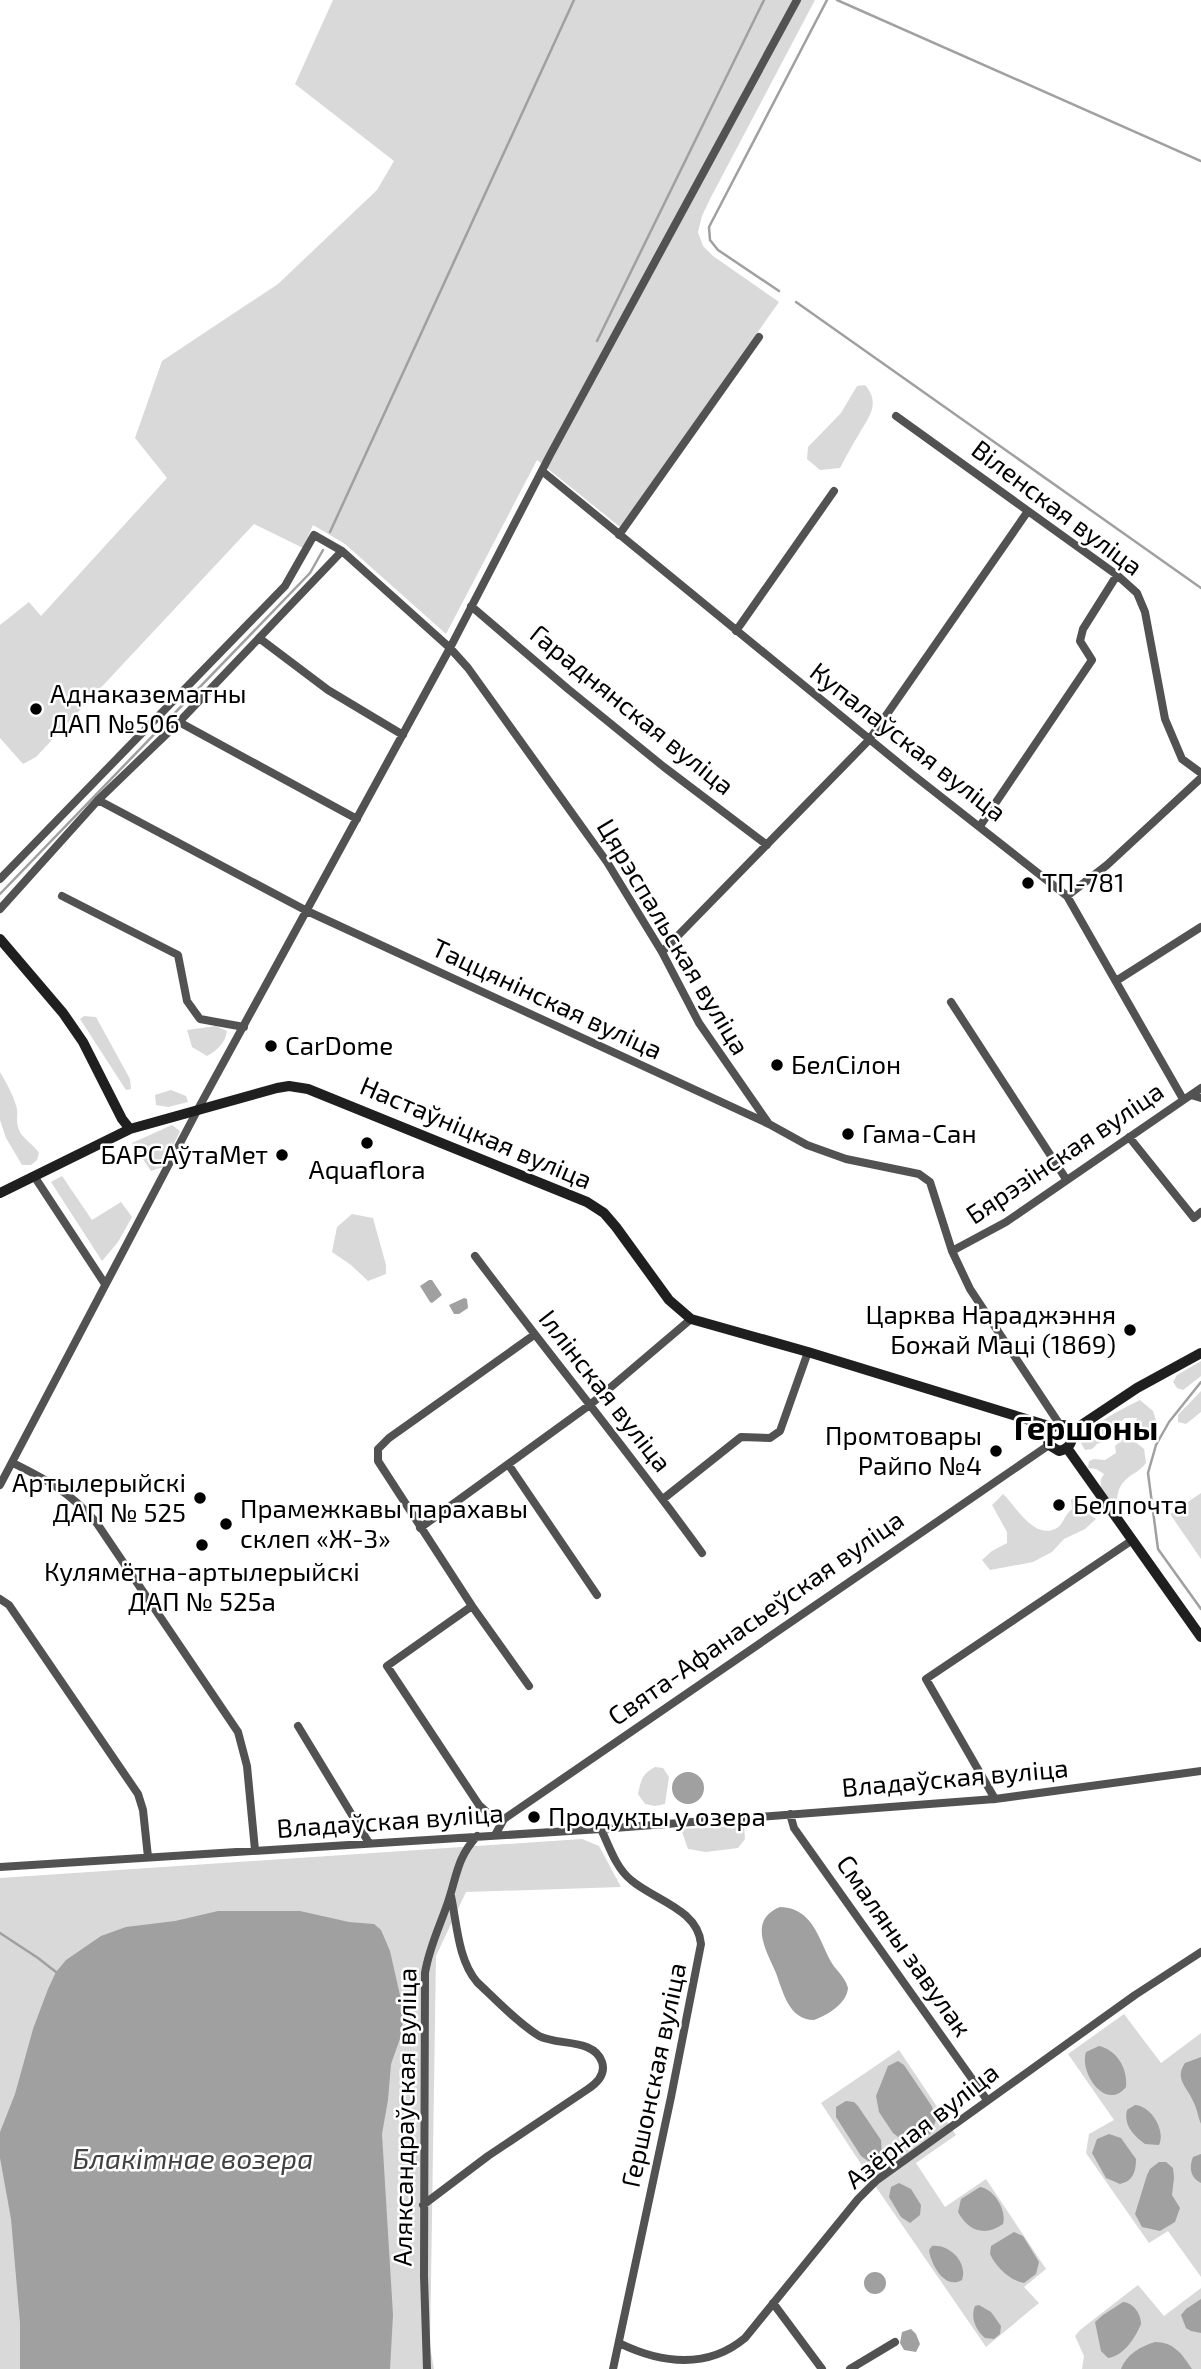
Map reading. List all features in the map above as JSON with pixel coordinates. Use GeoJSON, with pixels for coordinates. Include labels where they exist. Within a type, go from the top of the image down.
{"type":"FeatureCollection","features":[{"type":"Feature","properties":{"kind":"street"},"geometry":{"type":"LineString","coordinates":[[0,1485],[198,1109],[450,648],[542,471],[797,0]]}},
{"type":"Feature","properties":{"kind":"street"},"geometry":{"type":"LineString","coordinates":[[619,535],[759,337]]}},
{"type":"Feature","properties":{"kind":"street","name":"Віленская вуліца"},"geometry":{"type":"LineString","coordinates":[[896,416],[1117,575],[1138,593],[1145,612],[1165,719],[1182,759],[1201,775]]}},
{"type":"Feature","properties":{"kind":"street","name":"Купалаўская вуліца"},"geometry":{"type":"LineString","coordinates":[[542,471],[869,740],[1067,896],[1187,1097]]}},
{"type":"Feature","properties":{"kind":"street"},"geometry":{"type":"LineString","coordinates":[[736,631],[834,491]]}},
{"type":"Feature","properties":{"kind":"street"},"geometry":{"type":"LineString","coordinates":[[662,952],[869,740],[1028,511]]}},
{"type":"Feature","properties":{"kind":"street","name":"Цярэспальская вуліца"},"geometry":{"type":"LineString","coordinates":[[0,879],[285,586],[314,534],[342,551],[450,648],[468,668],[607,862],[662,952],[699,1023],[769,1124],[820,1150],[846,1159],[919,1174],[930,1182],[952,1251]]}},
{"type":"Feature","properties":{"kind":"street"},"geometry":{"type":"LineString","coordinates":[[0,909],[98,800],[178,722],[342,551]]}},
{"type":"Feature","properties":{"kind":"street"},"geometry":{"type":"LineString","coordinates":[[980,825],[1092,660],[1080,641],[1083,629],[1117,575]]}},
{"type":"Feature","properties":{"kind":"street","name":"Гараднянская вуліца"},"geometry":{"type":"LineString","coordinates":[[471,606],[678,778],[768,845]]}},
{"type":"Feature","properties":{"kind":"street"},"geometry":{"type":"LineString","coordinates":[[259,638],[328,690],[403,735]]}},
{"type":"Feature","properties":{"kind":"street"},"geometry":{"type":"LineString","coordinates":[[178,722],[357,818]]}},
{"type":"Feature","properties":{"kind":"street"},"geometry":{"type":"LineString","coordinates":[[1067,896],[1107,865],[1201,775]]}},
{"type":"Feature","properties":{"kind":"street","name":"Таццянінская вуліца"},"geometry":{"type":"LineString","coordinates":[[98,800],[307,911],[769,1124]]}},
{"type":"Feature","properties":{"kind":"street"},"geometry":{"type":"LineString","coordinates":[[62,897],[178,955],[187,1001],[200,1019],[244,1027]]}},
{"type":"Feature","properties":{"kind":"street"},"geometry":{"type":"LineString","coordinates":[[1116,981],[1201,927]]}},
{"type":"Feature","properties":{"kind":"street"},"geometry":{"type":"LineString","coordinates":[[0,939],[77,1032],[122,1119],[130,1129],[0,1193]]}},
{"type":"Feature","properties":{"kind":"street"},"geometry":{"type":"LineString","coordinates":[[951,1002],[1066,1179]]}},
{"type":"Feature","properties":{"kind":"street","name":"Настаўніцкая вуліца"},"geometry":{"type":"LineString","coordinates":[[130,1129],[277,1088],[289,1086],[308,1089],[587,1202],[604,1213],[669,1300],[691,1319],[1056,1426]]}},
{"type":"Feature","properties":{"kind":"street","name":"Бярэзінская вуліца"},"geometry":{"type":"LineString","coordinates":[[952,1251],[1006,1222],[1201,1088]]}},
{"type":"Feature","properties":{"kind":"street"},"geometry":{"type":"LineString","coordinates":[[1187,1097],[1201,1098]]}},
{"type":"Feature","properties":{"kind":"street"},"geometry":{"type":"LineString","coordinates":[[1129,1137],[1194,1218],[1201,1212]]}},
{"type":"Feature","properties":{"kind":"street"},"geometry":{"type":"LineString","coordinates":[[34,1176],[106,1284]]}},
{"type":"Feature","properties":{"kind":"street"},"geometry":{"type":"LineString","coordinates":[[952,1251],[970,1289],[1056,1426]]}},
{"type":"Feature","properties":{"kind":"street","name":"Іллінская вуліца"},"geometry":{"type":"LineString","coordinates":[[475,1256],[534,1335],[591,1404],[702,1553]]}},
{"type":"Feature","properties":{"kind":"street"},"geometry":{"type":"LineString","coordinates":[[420,1528],[591,1404],[691,1319]]}},
{"type":"Feature","properties":{"kind":"street"},"geometry":{"type":"LineString","coordinates":[[529,1686],[472,1606],[378,1461],[379,1449],[389,1438],[534,1335]]}},
{"type":"Feature","properties":{"kind":"street"},"geometry":{"type":"LineString","coordinates":[[663,1499],[741,1437],[770,1438],[780,1431],[808,1352]]}},
{"type":"Feature","properties":{"kind":"street"},"geometry":{"type":"LineString","coordinates":[[1071,1432],[1143,1384],[1201,1353]]}},
{"type":"Feature","properties":{"kind":"street"},"geometry":{"type":"LineString","coordinates":[[1056,1426],[1068,1427],[1071,1432],[1072,1442],[1067,1448],[1059,1451],[1049,1445],[1047,1433],[1056,1426]]}},
{"type":"Feature","properties":{"kind":"street","name":"Свята-Афанасьеўская вуліца"},"geometry":{"type":"LineString","coordinates":[[495,1835],[504,1819],[1049,1445]]}},
{"type":"Feature","properties":{"kind":"street"},"geometry":{"type":"LineString","coordinates":[[1067,1448],[1201,1637]]}},
{"type":"Feature","properties":{"kind":"street"},"geometry":{"type":"LineString","coordinates":[[13,1462],[56,1484],[75,1499],[96,1522],[238,1732],[247,1766],[255,1850]]}},
{"type":"Feature","properties":{"kind":"street"},"geometry":{"type":"LineString","coordinates":[[508,1464],[597,1595]]}},
{"type":"Feature","properties":{"kind":"street"},"geometry":{"type":"LineString","coordinates":[[995,1799],[926,1679],[1131,1541]]}},
{"type":"Feature","properties":{"kind":"street"},"geometry":{"type":"LineString","coordinates":[[0,1599],[9,1605],[138,1794],[143,1810],[148,1857]]}},
{"type":"Feature","properties":{"kind":"street"},"geometry":{"type":"LineString","coordinates":[[472,1606],[387,1666],[480,1805],[491,1816],[504,1819]]}},
{"type":"Feature","properties":{"kind":"street"},"geometry":{"type":"LineString","coordinates":[[298,1726],[369,1843]]}},
{"type":"Feature","properties":{"kind":"street","name":"Владаўская вуліца"},"geometry":{"type":"LineString","coordinates":[[0,1867],[601,1829],[995,1799],[1201,1771]]}},
{"type":"Feature","properties":{"kind":"street","name":"Смаляны завулак"},"geometry":{"type":"LineString","coordinates":[[790,1814],[794,1828],[987,2101]]}},
{"type":"Feature","properties":{"kind":"street","name":"Гершонская вуліца"},"geometry":{"type":"LineString","coordinates":[[601,1829],[622,1871],[639,1886],[689,1918],[697,1929],[701,1944],[613,2369]]}},
{"type":"Feature","properties":{"kind":"street","name":"Аляксандраўская вуліца"},"geometry":{"type":"LineString","coordinates":[[427,2369],[423,2205],[425,1973],[431,1944],[451,1893],[457,1864],[477,1836]]}},
{"type":"Feature","properties":{"kind":"street"},"geometry":{"type":"LineString","coordinates":[[423,2205],[488,2156],[594,2085],[603,2070],[601,2059],[593,2051],[538,2035],[477,1982],[464,1958],[451,1893]]}},
{"type":"Feature","properties":{"kind":"street","name":"Азёрная вуліца"},"geometry":{"type":"LineString","coordinates":[[619,2343],[667,2363],[692,2364],[716,2360],[736,2347],[867,2189],[1135,1995],[1201,1952]]}},
{"type":"Feature","properties":{"kind":"street"},"geometry":{"type":"LineString","coordinates":[[773,2303],[822,2369]]}},
{"type":"Feature","properties":{"kind":"street"},"geometry":{"type":"LineString","coordinates":[[850,2369],[895,2342]]}},
{"type":"Feature","properties":{"kind":"shaded area"},"geometry":{"type":"Polygon","coordinates":[[[333,0],[815,0],[710,199],[698,232],[703,246],[713,256],[779,302],[620,527],[537,460],[446,634],[345,544],[313,525],[303,548],[254,524],[36,757],[23,764],[0,738],[0,625],[29,602],[41,616],[167,478],[135,438],[162,361],[278,284],[377,190],[394,161],[295,84],[333,0]]]}},
{"type":"Feature","properties":{"kind":"shaded area"},"geometry":{"type":"Polygon","coordinates":[[[865,385],[873,404],[866,422],[840,468],[820,470],[807,459],[808,447],[841,413],[857,386],[865,385]]]}},
{"type":"Feature","properties":{"kind":"shaded area"},"geometry":{"type":"Polygon","coordinates":[[[84,1016],[96,1017],[130,1079],[131,1089],[126,1090],[80,1019],[84,1016]]]}},
{"type":"Feature","properties":{"kind":"shaded area"},"geometry":{"type":"Polygon","coordinates":[[[216,1026],[227,1031],[218,1049],[207,1056],[192,1047],[187,1030],[216,1026]]]}},
{"type":"Feature","properties":{"kind":"shaded area"},"geometry":{"type":"Polygon","coordinates":[[[0,1072],[16,1104],[17,1125],[24,1138],[39,1153],[37,1160],[31,1165],[22,1165],[6,1138],[0,1120],[0,1072]]]}},
{"type":"Feature","properties":{"kind":"shaded area"},"geometry":{"type":"Polygon","coordinates":[[[171,1090],[186,1096],[188,1102],[168,1107],[156,1105],[155,1095],[171,1090]]]}},
{"type":"Feature","properties":{"kind":"shaded area"},"geometry":{"type":"Polygon","coordinates":[[[172,1125],[180,1131],[163,1167],[151,1171],[132,1143],[172,1125]]]}},
{"type":"Feature","properties":{"kind":"shaded area"},"geometry":{"type":"Polygon","coordinates":[[[62,1176],[92,1220],[121,1202],[132,1217],[118,1242],[102,1261],[51,1182],[62,1176]]]}},
{"type":"Feature","properties":{"kind":"shaded area"},"geometry":{"type":"Polygon","coordinates":[[[352,1214],[373,1218],[386,1274],[368,1281],[332,1252],[337,1227],[352,1214]]]}},
{"type":"Feature","properties":{"kind":"shaded area"},"geometry":{"type":"Polygon","coordinates":[[[1201,1361],[1201,1376],[1183,1390],[1177,1388],[1173,1382],[1177,1375],[1201,1361]]]}},
{"type":"Feature","properties":{"kind":"shaded area"},"geometry":{"type":"Polygon","coordinates":[[[1201,1391],[1201,1412],[1186,1424],[1178,1422],[1178,1415],[1201,1391]]]}},
{"type":"Feature","properties":{"kind":"shaded area"},"geometry":{"type":"Polygon","coordinates":[[[1140,1400],[1153,1411],[1156,1420],[1149,1432],[1137,1435],[1134,1426],[1137,1418],[1125,1418],[1116,1426],[1115,1437],[1085,1450],[1081,1443],[1092,1429],[1140,1400]]]}},
{"type":"Feature","properties":{"kind":"shaded area"},"geometry":{"type":"Polygon","coordinates":[[[1123,1439],[1133,1440],[1144,1449],[1146,1463],[1125,1481],[1116,1502],[1109,1505],[1100,1494],[1104,1474],[1088,1468],[1089,1461],[1105,1460],[1116,1453],[1115,1446],[1123,1439]]]}},
{"type":"Feature","properties":{"kind":"shaded area"},"geometry":{"type":"Polygon","coordinates":[[[1201,1493],[1201,1559],[1170,1514],[1201,1493]]]}},
{"type":"Feature","properties":{"kind":"shaded area"},"geometry":{"type":"Polygon","coordinates":[[[1003,1494],[1026,1520],[1039,1529],[1047,1531],[1060,1525],[1072,1509],[1071,1500],[1076,1495],[1086,1512],[1096,1519],[1085,1529],[1064,1539],[1052,1552],[1033,1562],[990,1570],[982,1560],[1007,1543],[1007,1532],[992,1505],[1003,1494]]]}},
{"type":"Feature","properties":{"kind":"shaded area"},"geometry":{"type":"Polygon","coordinates":[[[655,1767],[663,1768],[669,1777],[665,1804],[655,1806],[645,1804],[638,1794],[643,1778],[655,1767]]]}},
{"type":"Feature","properties":{"kind":"shaded area"},"geometry":{"type":"Polygon","coordinates":[[[744,1826],[745,1839],[738,1848],[706,1852],[688,1849],[681,1829],[744,1826]]]}},
{"type":"Feature","properties":{"kind":"shaded area","name":"Блакітнае возера"},"geometry":{"type":"Polygon","coordinates":[[[582,1839],[599,1846],[621,1887],[466,1892],[436,1956],[430,2346],[434,2369],[0,2369],[0,1878],[582,1839]]]}},
{"type":"Feature","properties":{"kind":"shaded area"},"geometry":{"type":"Polygon","coordinates":[[[1124,2014],[1161,2063],[1201,2033],[1201,2277],[1168,2231],[1149,2243],[1086,2153],[1089,2134],[1114,2120],[1068,2054],[1124,2014]]]}},
{"type":"Feature","properties":{"kind":"shaded area"},"geometry":{"type":"Polygon","coordinates":[[[899,2050],[956,2135],[916,2163],[945,2207],[986,2179],[1046,2269],[1024,2287],[1039,2303],[986,2347],[821,2103],[899,2050]]]}},
{"type":"Feature","properties":{"kind":"shaded area"},"geometry":{"type":"Polygon","coordinates":[[[1138,2285],[1164,2316],[1201,2288],[1201,2369],[1082,2369],[1084,2356],[1075,2336],[1138,2285]]]}},
{"type":"Feature","properties":{"kind":"water"},"geometry":{"type":"Polygon","coordinates":[[[432,1280],[442,1295],[432,1303],[420,1286],[432,1280]]]}},
{"type":"Feature","properties":{"kind":"water"},"geometry":{"type":"Polygon","coordinates":[[[467,1299],[468,1308],[454,1314],[449,1305],[467,1299]]]}},
{"type":"Feature","properties":{"kind":"water"},"geometry":{"type":"Polygon","coordinates":[[[688,1772],[699,1777],[704,1788],[699,1799],[688,1804],[677,1799],[672,1788],[677,1777],[688,1772]]]}},
{"type":"Feature","properties":{"kind":"water"},"geometry":{"type":"Polygon","coordinates":[[[780,1907],[800,1912],[807,1918],[848,1988],[844,1999],[836,2008],[814,2020],[805,2019],[788,2004],[762,1937],[764,1920],[780,1907]]]}},
{"type":"Feature","properties":{"kind":"water","name":"Блакітнае возера"},"geometry":{"type":"Polygon","coordinates":[[[218,1911],[300,1911],[349,1922],[374,1924],[381,1930],[390,1951],[404,2013],[401,2036],[391,2064],[382,2134],[393,2315],[390,2369],[20,2369],[20,2323],[11,2219],[0,2158],[0,2132],[15,2094],[33,2029],[48,1989],[56,1972],[66,1960],[101,1936],[126,1927],[175,1921],[218,1911]]]}},
{"type":"Feature","properties":{"kind":"water"},"geometry":{"type":"Polygon","coordinates":[[[1099,2046],[1116,2056],[1123,2067],[1126,2087],[1118,2094],[1110,2095],[1096,2087],[1086,2070],[1086,2052],[1099,2046]]]}},
{"type":"Feature","properties":{"kind":"water"},"geometry":{"type":"Polygon","coordinates":[[[1201,2057],[1201,2124],[1181,2074],[1185,2063],[1201,2057]]]}},
{"type":"Feature","properties":{"kind":"water"},"geometry":{"type":"Polygon","coordinates":[[[898,2061],[904,2065],[937,2117],[931,2133],[916,2144],[906,2143],[893,2133],[879,2112],[876,2096],[888,2066],[898,2061]]]}},
{"type":"Feature","properties":{"kind":"water"},"geometry":{"type":"Polygon","coordinates":[[[846,2101],[854,2102],[858,2106],[881,2140],[882,2155],[876,2161],[868,2161],[861,2156],[836,2117],[836,2107],[846,2101]]]}},
{"type":"Feature","properties":{"kind":"water"},"geometry":{"type":"Polygon","coordinates":[[[1135,2105],[1141,2106],[1156,2120],[1161,2139],[1159,2145],[1145,2144],[1130,2130],[1127,2110],[1135,2105]]]}},
{"type":"Feature","properties":{"kind":"water"},"geometry":{"type":"Polygon","coordinates":[[[1109,2134],[1121,2138],[1136,2159],[1133,2175],[1120,2184],[1106,2178],[1092,2153],[1097,2139],[1109,2134]]]}},
{"type":"Feature","properties":{"kind":"water"},"geometry":{"type":"Polygon","coordinates":[[[1201,2154],[1201,2183],[1193,2175],[1191,2165],[1193,2157],[1201,2154]]]}},
{"type":"Feature","properties":{"kind":"water"},"geometry":{"type":"Polygon","coordinates":[[[1159,2162],[1166,2162],[1173,2168],[1172,2195],[1180,2208],[1175,2222],[1160,2231],[1142,2227],[1135,2214],[1147,2175],[1159,2162]]]}},
{"type":"Feature","properties":{"kind":"water"},"geometry":{"type":"Polygon","coordinates":[[[899,2183],[911,2189],[921,2205],[920,2215],[910,2223],[901,2217],[889,2197],[891,2187],[899,2183]]]}},
{"type":"Feature","properties":{"kind":"water"},"geometry":{"type":"Polygon","coordinates":[[[980,2187],[994,2196],[1003,2213],[1003,2224],[990,2230],[972,2228],[958,2212],[961,2199],[980,2187]]]}},
{"type":"Feature","properties":{"kind":"water"},"geometry":{"type":"Polygon","coordinates":[[[1014,2232],[1023,2236],[1039,2262],[1036,2274],[1024,2283],[1004,2272],[990,2254],[991,2246],[1014,2232]]]}},
{"type":"Feature","properties":{"kind":"water"},"geometry":{"type":"Polygon","coordinates":[[[932,2246],[945,2248],[956,2256],[962,2267],[962,2280],[950,2282],[940,2274],[930,2256],[929,2250],[932,2246]]]}},
{"type":"Feature","properties":{"kind":"water"},"geometry":{"type":"Polygon","coordinates":[[[871,2272],[879,2272],[886,2279],[886,2287],[879,2294],[871,2294],[864,2287],[864,2279],[871,2272]]]}},
{"type":"Feature","properties":{"kind":"water"},"geometry":{"type":"Polygon","coordinates":[[[1201,2299],[1201,2333],[1186,2328],[1181,2315],[1201,2299]]]}},
{"type":"Feature","properties":{"kind":"water"},"geometry":{"type":"Polygon","coordinates":[[[1123,2302],[1136,2310],[1141,2324],[1124,2350],[1108,2358],[1101,2351],[1095,2322],[1123,2302]]]}},
{"type":"Feature","properties":{"kind":"water"},"geometry":{"type":"Polygon","coordinates":[[[979,2305],[991,2312],[1001,2326],[1000,2334],[994,2339],[985,2338],[975,2324],[974,2310],[975,2306],[979,2305]]]}},
{"type":"Feature","properties":{"kind":"water"},"geometry":{"type":"Polygon","coordinates":[[[911,2329],[920,2344],[916,2352],[904,2350],[900,2343],[902,2332],[911,2329]]]}},
{"type":"Feature","properties":{"kind":"water"},"geometry":{"type":"Polygon","coordinates":[[[1155,2342],[1172,2347],[1192,2369],[1121,2369],[1126,2359],[1144,2346],[1155,2342]]]}},
{"type":"Feature","properties":{"kind":"waterway"},"geometry":{"type":"LineString","coordinates":[[330,532],[574,0]]}},
{"type":"Feature","properties":{"kind":"waterway"},"geometry":{"type":"LineString","coordinates":[[597,341],[764,0]]}},
{"type":"Feature","properties":{"kind":"waterway"},"geometry":{"type":"LineString","coordinates":[[779,291],[718,250],[710,240],[709,227],[827,0]]}},
{"type":"Feature","properties":{"kind":"waterway"},"geometry":{"type":"LineString","coordinates":[[837,0],[1201,161]]}},
{"type":"Feature","properties":{"kind":"waterway"},"geometry":{"type":"LineString","coordinates":[[796,302],[1201,588]]}},
{"type":"Feature","properties":{"kind":"waterway"},"geometry":{"type":"LineString","coordinates":[[0,894],[310,573],[323,550]]}},
{"type":"Feature","properties":{"kind":"waterway"},"geometry":{"type":"LineString","coordinates":[[1201,1382],[1169,1422],[1156,1445],[1148,1473],[1158,1549],[1201,1609]]}},
{"type":"Feature","properties":{"kind":"waterway"},"geometry":{"type":"LineString","coordinates":[[0,1933],[56,1972]]}},
{"type":"Feature","properties":{"kind":"place","name":"Аднаказематны ДАП №506"},"geometry":{"type":"Point","coordinates":[36,709]}},
{"type":"Feature","properties":{"kind":"place","name":"ТП-781"},"geometry":{"type":"Point","coordinates":[1028,883]}},
{"type":"Feature","properties":{"kind":"place","name":"CarDome"},"geometry":{"type":"Point","coordinates":[271,1046]}},
{"type":"Feature","properties":{"kind":"place","name":"БелСілон"},"geometry":{"type":"Point","coordinates":[777,1065]}},
{"type":"Feature","properties":{"kind":"place","name":"Гама-Сан"},"geometry":{"type":"Point","coordinates":[848,1134]}},
{"type":"Feature","properties":{"kind":"place","name":"Aquaflora"},"geometry":{"type":"Point","coordinates":[367,1143]}},
{"type":"Feature","properties":{"kind":"place","name":"БАРСАўтаМет"},"geometry":{"type":"Point","coordinates":[282,1155]}},
{"type":"Feature","properties":{"kind":"place","name":"Царква Нараджэння Божай Маці (1869)"},"geometry":{"type":"Point","coordinates":[1130,1330]}},
{"type":"Feature","properties":{"kind":"place","name":"Промтовары Райпо №4"},"geometry":{"type":"Point","coordinates":[996,1451]}},
{"type":"Feature","properties":{"kind":"place","name":"Артылерыйскі ДАП № 525"},"geometry":{"type":"Point","coordinates":[200,1498]}},
{"type":"Feature","properties":{"kind":"place","name":"Белпочта"},"geometry":{"type":"Point","coordinates":[1059,1505]}},
{"type":"Feature","properties":{"kind":"place","name":"Прамежкавы парахавы склеп «Ж-З»"},"geometry":{"type":"Point","coordinates":[226,1524]}},
{"type":"Feature","properties":{"kind":"place","name":"Кулямётна-артылерыйскі ДАП № 525а"},"geometry":{"type":"Point","coordinates":[202,1545]}},
{"type":"Feature","properties":{"kind":"place","name":"Продукты у озера"},"geometry":{"type":"Point","coordinates":[534,1817]}},
{"type":"Feature","properties":{"kind":"district","name":"Гершоны"},"geometry":{"type":"Point","coordinates":[1086,1428]}}]}
